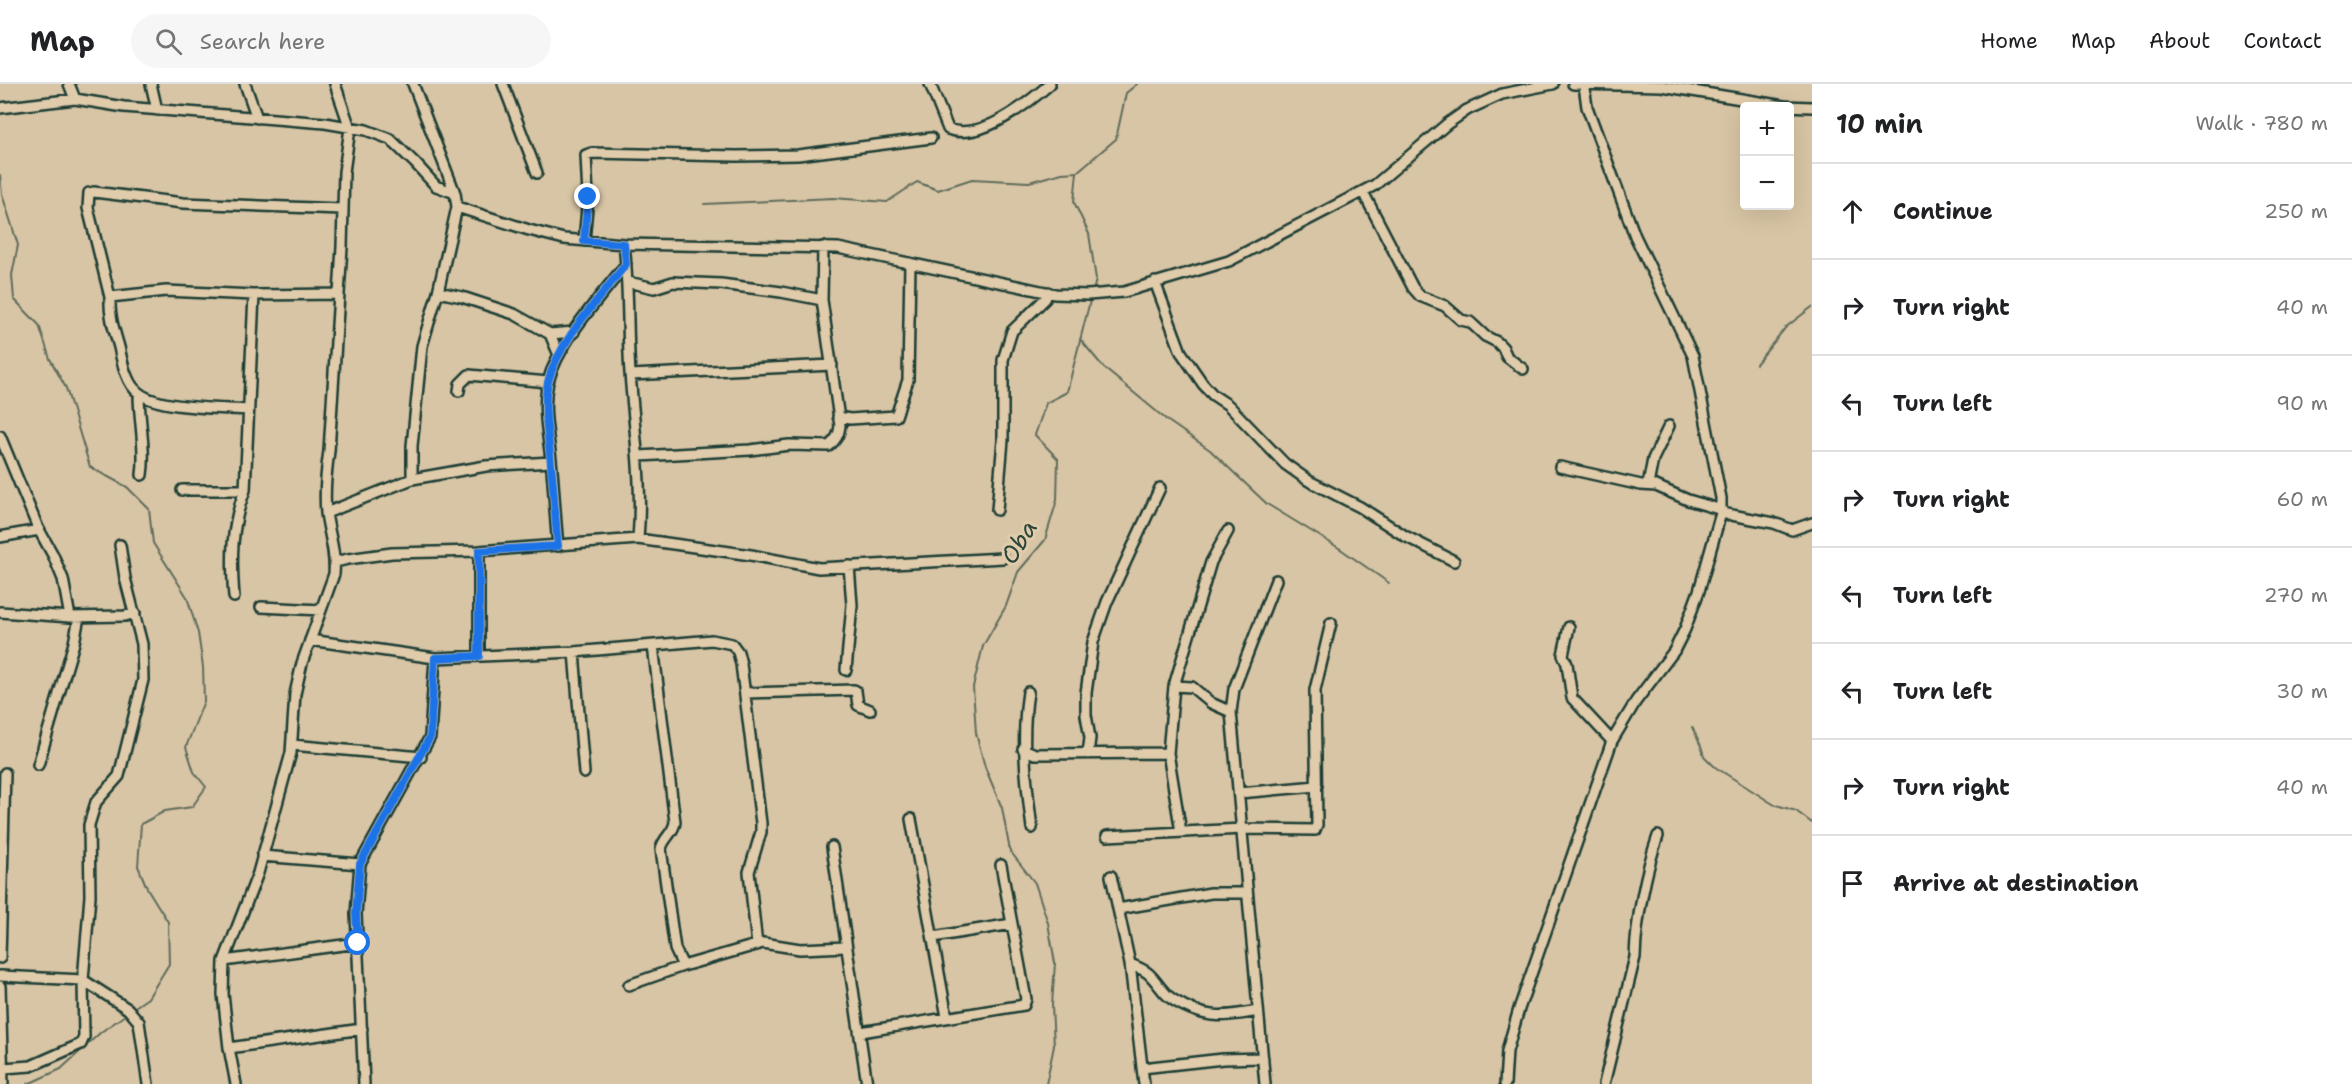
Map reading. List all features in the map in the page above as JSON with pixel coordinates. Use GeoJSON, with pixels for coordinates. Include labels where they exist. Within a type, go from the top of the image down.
{"type":"FeatureCollection","features":[{"type":"Feature","properties":{"kind":"street"},"geometry":{"type":"LineString","coordinates":[[69,84],[75,99]]}},
{"type":"Feature","properties":{"kind":"street"},"geometry":{"type":"LineString","coordinates":[[152,84],[158,110]]}},
{"type":"Feature","properties":{"kind":"street"},"geometry":{"type":"LineString","coordinates":[[245,84],[256,118]]}},
{"type":"Feature","properties":{"kind":"street"},"geometry":{"type":"LineString","coordinates":[[236,1084],[223,994],[224,961],[262,856],[292,745],[295,694],[302,663],[334,574],[335,562],[326,513],[325,484],[339,294],[342,209],[350,128],[335,84]]}},
{"type":"Feature","properties":{"kind":"street"},"geometry":{"type":"LineString","coordinates":[[412,478],[412,446],[422,346],[438,292],[458,207],[413,84]]}},
{"type":"Feature","properties":{"kind":"street"},"geometry":{"type":"LineString","coordinates":[[503,84],[537,173]]}},
{"type":"Feature","properties":{"kind":"street"},"geometry":{"type":"LineString","coordinates":[[930,84],[948,129],[957,133],[1005,119],[1050,84]]}},
{"type":"Feature","properties":{"kind":"street"},"geometry":{"type":"LineString","coordinates":[[458,207],[529,230],[584,241],[624,244],[823,247],[1048,292],[1075,296],[1124,292],[1213,267],[1241,256],[1363,192],[1390,174],[1447,124],[1467,110],[1502,94],[1553,84]]}},
{"type":"Feature","properties":{"kind":"street"},"geometry":{"type":"LineString","coordinates":[[1573,84],[1662,86],[1784,106],[1812,107]]}},
{"type":"Feature","properties":{"kind":"street"},"geometry":{"type":"LineString","coordinates":[[1504,1084],[1507,1051],[1519,1008],[1612,741],[1635,701],[1674,651],[1685,629],[1699,591],[1721,511],[1718,479],[1693,356],[1635,236],[1587,107],[1591,85]]}},
{"type":"Feature","properties":{"kind":"street"},"geometry":{"type":"LineString","coordinates":[[0,108],[75,99],[158,110],[325,123],[366,130],[390,139],[436,186],[454,193]]}},
{"type":"Feature","properties":{"kind":"street"},"geometry":{"type":"LineString","coordinates":[[584,241],[588,197],[585,161],[586,155],[592,153],[798,155],[931,138]]}},
{"type":"Feature","properties":{"kind":"street"},"geometry":{"type":"LineString","coordinates":[[1363,192],[1413,288],[1420,296],[1445,306],[1461,320],[1470,322],[1485,336],[1497,342],[1507,357],[1523,369]]}},
{"type":"Feature","properties":{"kind":"street"},"geometry":{"type":"LineString","coordinates":[[249,410],[177,404],[151,399],[139,394],[132,386],[123,363],[109,311],[110,297],[88,208],[89,193],[183,203],[342,209]]}},
{"type":"Feature","properties":{"kind":"street"},"geometry":{"type":"LineString","coordinates":[[624,244],[628,282],[631,375],[639,456],[638,539]]}},
{"type":"Feature","properties":{"kind":"street"},"geometry":{"type":"LineString","coordinates":[[639,456],[750,450],[789,445],[829,446],[838,436],[840,426],[822,300],[823,247]]}},
{"type":"Feature","properties":{"kind":"street"},"geometry":{"type":"LineString","coordinates":[[838,417],[850,419],[896,416],[908,380],[910,263]]}},
{"type":"Feature","properties":{"kind":"street"},"geometry":{"type":"LineString","coordinates":[[558,546],[545,403],[548,382],[573,332],[626,264]]}},
{"type":"Feature","properties":{"kind":"street"},"geometry":{"type":"LineString","coordinates":[[628,282],[654,288],[673,282],[721,284],[822,300]]}},
{"type":"Feature","properties":{"kind":"street"},"geometry":{"type":"LineString","coordinates":[[1155,282],[1181,352],[1203,384],[1213,395],[1228,405],[1285,464],[1405,536],[1454,561]]}},
{"type":"Feature","properties":{"kind":"street"},"geometry":{"type":"LineString","coordinates":[[110,297],[166,291],[254,295],[339,294]]}},
{"type":"Feature","properties":{"kind":"street"},"geometry":{"type":"LineString","coordinates":[[438,292],[462,297],[514,314],[550,334],[573,332]]}},
{"type":"Feature","properties":{"kind":"street"},"geometry":{"type":"LineString","coordinates":[[997,510],[1004,421],[1003,360],[1012,331],[1045,299],[1048,292]]}},
{"type":"Feature","properties":{"kind":"street"},"geometry":{"type":"LineString","coordinates":[[234,597],[231,559],[234,524],[245,490],[254,295]]}},
{"type":"Feature","properties":{"kind":"street"},"geometry":{"type":"LineString","coordinates":[[550,334],[559,356]]}},
{"type":"Feature","properties":{"kind":"street"},"geometry":{"type":"LineString","coordinates":[[631,375],[832,364]]}},
{"type":"Feature","properties":{"kind":"street"},"geometry":{"type":"LineString","coordinates":[[459,391],[460,384],[469,375],[548,382]]}},
{"type":"Feature","properties":{"kind":"street"},"geometry":{"type":"LineString","coordinates":[[139,394],[140,429],[144,449],[142,475]]}},
{"type":"Feature","properties":{"kind":"street"},"geometry":{"type":"LineString","coordinates":[[1648,485],[1653,459],[1669,426]]}},
{"type":"Feature","properties":{"kind":"street"},"geometry":{"type":"LineString","coordinates":[[0,436],[4,454],[63,579],[74,617],[74,644],[38,765]]}},
{"type":"Feature","properties":{"kind":"street"},"geometry":{"type":"LineString","coordinates":[[326,513],[412,478],[486,466],[551,462]]}},
{"type":"Feature","properties":{"kind":"street"},"geometry":{"type":"LineString","coordinates":[[1560,467],[1656,486],[1721,511],[1774,523],[1792,530],[1812,523]]}},
{"type":"Feature","properties":{"kind":"street"},"geometry":{"type":"LineString","coordinates":[[1088,754],[1090,738],[1086,715],[1086,693],[1093,642],[1107,602],[1160,488]]}},
{"type":"Feature","properties":{"kind":"street"},"geometry":{"type":"LineString","coordinates":[[182,490],[245,490]]}},
{"type":"Feature","properties":{"kind":"street"},"geometry":{"type":"LineString","coordinates":[[0,537],[39,530]]}},
{"type":"Feature","properties":{"kind":"street"},"geometry":{"type":"LineString","coordinates":[[1181,832],[1168,753],[1174,686],[1211,562],[1228,531]]}},
{"type":"Feature","properties":{"kind":"street"},"geometry":{"type":"LineString","coordinates":[[335,562],[392,554],[479,551],[638,539],[819,568],[1003,558]]}},
{"type":"Feature","properties":{"kind":"street"},"geometry":{"type":"LineString","coordinates":[[3,1068],[31,1066],[81,1044],[84,1037],[83,980],[90,896],[89,825],[96,802],[119,776],[143,680],[142,644],[125,578],[120,545]]}},
{"type":"Feature","properties":{"kind":"street"},"geometry":{"type":"LineString","coordinates":[[479,551],[479,656]]}},
{"type":"Feature","properties":{"kind":"street"},"geometry":{"type":"LineString","coordinates":[[846,670],[852,605],[849,566]]}},
{"type":"Feature","properties":{"kind":"street"},"geometry":{"type":"LineString","coordinates":[[1266,1084],[1230,712],[1234,689],[1276,580]]}},
{"type":"Feature","properties":{"kind":"street"},"geometry":{"type":"LineString","coordinates":[[261,607],[321,610]]}},
{"type":"Feature","properties":{"kind":"street"},"geometry":{"type":"LineString","coordinates":[[1,614],[12,612],[74,617],[125,616],[135,613]]}},
{"type":"Feature","properties":{"kind":"street"},"geometry":{"type":"LineString","coordinates":[[1107,836],[1242,829],[1315,830],[1317,786],[1315,690],[1331,623]]}},
{"type":"Feature","properties":{"kind":"street"},"geometry":{"type":"LineString","coordinates":[[1569,627],[1563,655],[1567,664],[1572,698],[1612,741]]}},
{"type":"Feature","properties":{"kind":"street"},"geometry":{"type":"LineString","coordinates":[[310,640],[435,658],[574,652],[712,640],[732,644],[738,652],[741,664],[761,823],[761,832],[749,872],[757,945]]}},
{"type":"Feature","properties":{"kind":"street"},"geometry":{"type":"LineString","coordinates":[[653,646],[675,822],[674,828],[662,843],[661,849],[675,949],[682,966]]}},
{"type":"Feature","properties":{"kind":"street"},"geometry":{"type":"LineString","coordinates":[[574,652],[584,773]]}},
{"type":"Feature","properties":{"kind":"street"},"geometry":{"type":"LineString","coordinates":[[364,1084],[356,914],[360,864],[430,737],[435,658]]}},
{"type":"Feature","properties":{"kind":"street"},"geometry":{"type":"LineString","coordinates":[[1174,686],[1192,687],[1211,703],[1230,712]]}},
{"type":"Feature","properties":{"kind":"street"},"geometry":{"type":"LineString","coordinates":[[745,693],[854,690],[858,705],[870,710]]}},
{"type":"Feature","properties":{"kind":"street"},"geometry":{"type":"LineString","coordinates":[[1028,692],[1024,717],[1023,749],[1032,828]]}},
{"type":"Feature","properties":{"kind":"street"},"geometry":{"type":"LineString","coordinates":[[292,745],[421,757]]}},
{"type":"Feature","properties":{"kind":"street"},"geometry":{"type":"LineString","coordinates":[[1023,749],[1035,753],[1168,753]]}},
{"type":"Feature","properties":{"kind":"street"},"geometry":{"type":"LineString","coordinates":[[0,958],[5,773]]}},
{"type":"Feature","properties":{"kind":"street"},"geometry":{"type":"LineString","coordinates":[[1239,793],[1317,786]]}},
{"type":"Feature","properties":{"kind":"street"},"geometry":{"type":"LineString","coordinates":[[911,819],[947,1017]]}},
{"type":"Feature","properties":{"kind":"street"},"geometry":{"type":"LineString","coordinates":[[1604,1084],[1635,957],[1650,858],[1658,836]]}},
{"type":"Feature","properties":{"kind":"street"},"geometry":{"type":"LineString","coordinates":[[832,847],[867,1084]]}},
{"type":"Feature","properties":{"kind":"street"},"geometry":{"type":"LineString","coordinates":[[262,856],[360,864]]}},
{"type":"Feature","properties":{"kind":"street"},"geometry":{"type":"LineString","coordinates":[[861,1032],[1024,1005],[1026,999],[1020,957],[1001,865]]}},
{"type":"Feature","properties":{"kind":"street"},"geometry":{"type":"LineString","coordinates":[[1111,876],[1130,963],[1144,1084]]}},
{"type":"Feature","properties":{"kind":"street"},"geometry":{"type":"LineString","coordinates":[[1118,909],[1211,893],[1247,893]]}},
{"type":"Feature","properties":{"kind":"street"},"geometry":{"type":"LineString","coordinates":[[933,937],[1012,924]]}},
{"type":"Feature","properties":{"kind":"street"},"geometry":{"type":"LineString","coordinates":[[224,961],[358,943]]}},
{"type":"Feature","properties":{"kind":"street"},"geometry":{"type":"LineString","coordinates":[[629,985],[682,966],[763,943],[800,949],[846,947]]}},
{"type":"Feature","properties":{"kind":"street"},"geometry":{"type":"LineString","coordinates":[[1130,963],[1147,971],[1155,978],[1171,999],[1195,1012],[1220,1017],[1258,1011]]}},
{"type":"Feature","properties":{"kind":"street"},"geometry":{"type":"LineString","coordinates":[[0,976],[83,980],[128,1009],[139,1022],[148,1084]]}},
{"type":"Feature","properties":{"kind":"street"},"geometry":{"type":"LineString","coordinates":[[0,986],[3,1084]]}},
{"type":"Feature","properties":{"kind":"street"},"geometry":{"type":"LineString","coordinates":[[229,1048],[362,1029]]}},
{"type":"Feature","properties":{"kind":"street"},"geometry":{"type":"LineString","coordinates":[[1142,1068],[1223,1059],[1263,1058]]}},
{"type":"Feature","properties":{"kind":"waterway","name":"Oba"},"geometry":{"type":"LineString","coordinates":[[1093,292],[1096,279],[1089,234],[1074,202],[1077,172],[1116,139],[1126,93],[1137,84]]}},
{"type":"Feature","properties":{"kind":"waterway"},"geometry":{"type":"LineString","coordinates":[[704,204],[833,198],[887,202],[917,182],[938,190],[972,179],[1029,182],[1062,173],[1077,172]]}},
{"type":"Feature","properties":{"kind":"waterway"},"geometry":{"type":"LineString","coordinates":[[0,175],[2,194],[18,245],[12,275],[14,299],[39,325],[50,359],[66,388],[90,467],[127,487],[149,509],[153,543],[187,597],[198,633],[203,667],[204,701],[186,747],[194,772],[206,787],[192,807],[165,811],[141,824],[138,866],[147,888],[168,922],[169,964],[148,998],[132,1009]]}},
{"type":"Feature","properties":{"kind":"waterway","name":"Oba"},"geometry":{"type":"LineString","coordinates":[[1046,1084],[1054,1046],[1052,1005],[1055,963],[1048,923],[1035,883],[1010,851],[1002,808],[985,767],[976,733],[973,687],[983,646],[1006,606],[1018,572],[1045,540],[1057,500],[1058,459],[1035,435],[1046,403],[1067,392],[1091,297]]}},
{"type":"Feature","properties":{"kind":"waterway"},"geometry":{"type":"LineString","coordinates":[[1756,364],[1786,327],[1812,307]]}},
{"type":"Feature","properties":{"kind":"waterway"},"geometry":{"type":"LineString","coordinates":[[1080,339],[1104,368],[1168,421],[1210,450],[1267,504],[1339,548],[1389,583]]}},
{"type":"Feature","properties":{"kind":"waterway"},"geometry":{"type":"LineString","coordinates":[[1692,727],[1704,756],[1715,767],[1773,804],[1796,811],[1812,823]]}},
{"type":"Feature","properties":{"kind":"waterway"},"geometry":{"type":"LineString","coordinates":[[28,1084],[61,1069],[101,1032],[128,1013]]}},
{"type":"Feature","properties":{"kind":"route"},"geometry":{"type":"LineString","coordinates":[[358,943],[356,914],[360,864],[430,737],[435,658],[479,656],[479,551],[558,546],[546,425],[545,403],[548,382],[573,332],[626,264],[624,244],[584,241],[588,197]]}}]}
